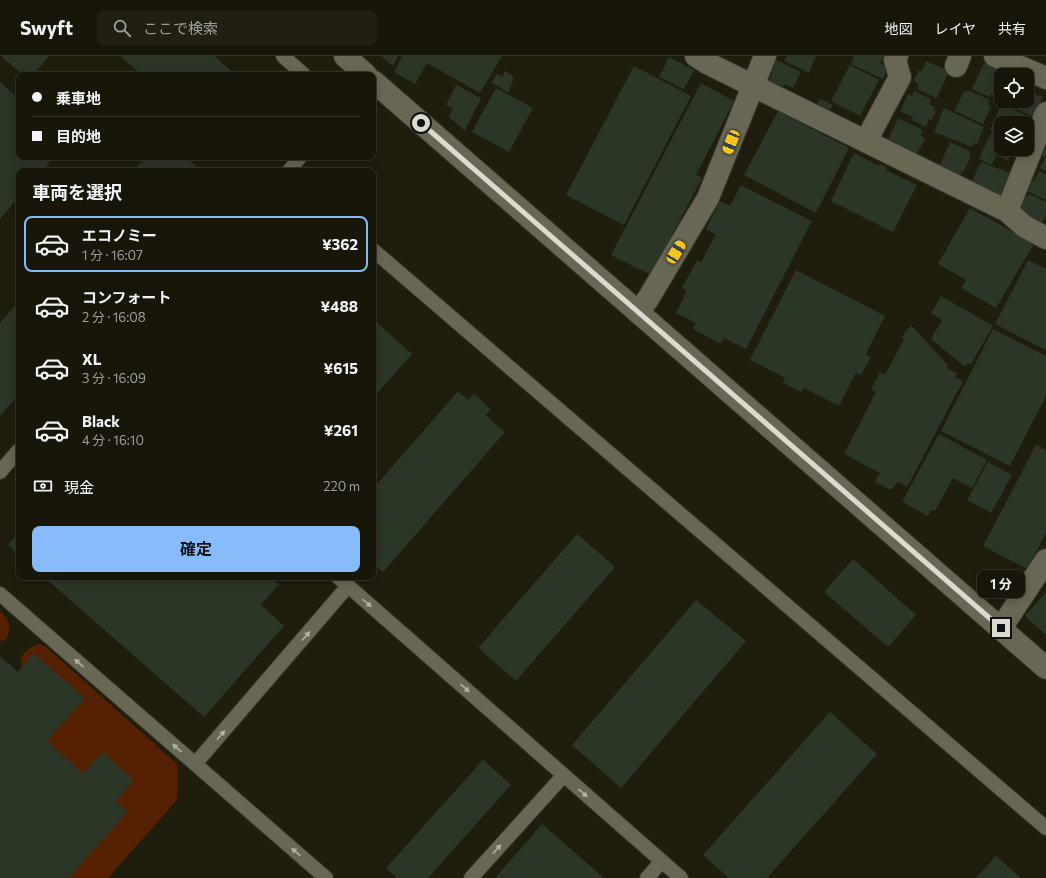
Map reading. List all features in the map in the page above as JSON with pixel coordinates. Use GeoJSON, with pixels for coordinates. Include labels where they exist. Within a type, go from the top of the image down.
{"type":"FeatureCollection","features":[{"type":"Feature","properties":{"kind":"street"},"geometry":{"type":"LineString","coordinates":[[345,56],[363,72]]}},
{"type":"Feature","properties":{"kind":"street"},"geometry":{"type":"LineString","coordinates":[[696,56],[707,63],[1007,211],[1024,226],[1046,238]]}},
{"type":"Feature","properties":{"kind":"street"},"geometry":{"type":"LineString","coordinates":[[638,312],[648,299],[708,198],[765,56]]}},
{"type":"Feature","properties":{"kind":"street"},"geometry":{"type":"LineString","coordinates":[[866,141],[900,77],[895,60],[897,56]]}},
{"type":"Feature","properties":{"kind":"street"},"geometry":{"type":"LineString","coordinates":[[995,56],[1046,78]]}},
{"type":"Feature","properties":{"kind":"street"},"geometry":{"type":"LineString","coordinates":[[376,84],[1046,668]]}},
{"type":"Feature","properties":{"kind":"street"},"geometry":{"type":"LineString","coordinates":[[1007,211],[1046,113]]}},
{"type":"Feature","properties":{"kind":"street"},"geometry":{"type":"LineString","coordinates":[[1001,628],[1046,560]]}},
{"type":"Feature","properties":{"kind":"lane"},"geometry":{"type":"LineString","coordinates":[[283,56],[301,72]]}},
{"type":"Feature","properties":{"kind":"lane"},"geometry":{"type":"LineString","coordinates":[[291,168],[297,160]]}},
{"type":"Feature","properties":{"kind":"lane"},"geometry":{"type":"LineString","coordinates":[[376,253],[1046,828]]}},
{"type":"Feature","properties":{"kind":"lane"},"geometry":{"type":"LineString","coordinates":[[0,472],[16,453]]}},
{"type":"Feature","properties":{"kind":"lane"},"geometry":{"type":"LineString","coordinates":[[341,580],[681,878]]}},
{"type":"Feature","properties":{"kind":"lane"},"geometry":{"type":"LineString","coordinates":[[195,764],[348,586]]}},
{"type":"Feature","properties":{"kind":"lane"},"geometry":{"type":"LineString","coordinates":[[0,594],[326,878]]}},
{"type":"Feature","properties":{"kind":"lane"},"geometry":{"type":"LineString","coordinates":[[471,878],[564,775]]}},
{"type":"Feature","properties":{"kind":"lane"},"geometry":{"type":"LineString","coordinates":[[648,878],[662,861]]}},
{"type":"Feature","properties":{"kind":"shaded area"},"geometry":{"type":"Polygon","coordinates":[[[0,611],[6,618],[9,626],[8,634],[3,642],[0,640],[0,611]]]}},
{"type":"Feature","properties":{"kind":"shaded area"},"geometry":{"type":"Polygon","coordinates":[[[38,644],[46,647],[177,764],[177,800],[108,878],[0,878],[0,664],[17,679],[24,671],[21,662],[23,654],[29,648],[38,644]]]}},
{"type":"Feature","properties":{"kind":"building"},"geometry":{"type":"Polygon","coordinates":[[[1,56],[49,56],[36,72],[20,72],[1,56]]]}},
{"type":"Feature","properties":{"kind":"building"},"geometry":{"type":"Polygon","coordinates":[[[120,56],[214,56],[233,72],[139,72],[120,56]]]}},
{"type":"Feature","properties":{"kind":"building"},"geometry":{"type":"Polygon","coordinates":[[[381,56],[398,56],[393,66],[381,56]]]}},
{"type":"Feature","properties":{"kind":"building"},"geometry":{"type":"Polygon","coordinates":[[[402,56],[502,56],[480,93],[427,63],[415,84],[394,72],[402,56]]]}},
{"type":"Feature","properties":{"kind":"building"},"geometry":{"type":"Polygon","coordinates":[[[787,56],[816,56],[809,73],[784,61],[787,56]]]}},
{"type":"Feature","properties":{"kind":"building"},"geometry":{"type":"Polygon","coordinates":[[[854,56],[884,56],[880,63],[888,67],[883,79],[851,64],[854,56]]]}},
{"type":"Feature","properties":{"kind":"building"},"geometry":{"type":"Polygon","coordinates":[[[669,57],[694,70],[684,89],[659,77],[669,57]]]}},
{"type":"Feature","properties":{"kind":"building"},"geometry":{"type":"Polygon","coordinates":[[[776,60],[801,72],[793,88],[785,84],[784,87],[769,81],[773,72],[771,70],[776,60]]]}},
{"type":"Feature","properties":{"kind":"building"},"geometry":{"type":"Polygon","coordinates":[[[926,61],[949,71],[937,98],[917,89],[919,84],[914,81],[919,70],[922,71],[926,61]]]}},
{"type":"Feature","properties":{"kind":"building"},"geometry":{"type":"Polygon","coordinates":[[[984,63],[995,68],[994,95],[992,94],[990,97],[972,89],[984,63]]]}},
{"type":"Feature","properties":{"kind":"building"},"geometry":{"type":"Polygon","coordinates":[[[850,65],[879,80],[860,116],[831,101],[850,65]]]}},
{"type":"Feature","properties":{"kind":"building"},"geometry":{"type":"Polygon","coordinates":[[[634,66],[691,96],[624,225],[566,195],[634,66]]]}},
{"type":"Feature","properties":{"kind":"building"},"geometry":{"type":"Polygon","coordinates":[[[505,71],[514,77],[509,93],[492,83],[497,74],[502,77],[505,71]]]}},
{"type":"Feature","properties":{"kind":"building"},"geometry":{"type":"Polygon","coordinates":[[[0,82],[16,96],[16,160],[51,160],[45,168],[16,168],[16,200],[0,219],[0,82]]]}},
{"type":"Feature","properties":{"kind":"building"},"geometry":{"type":"Polygon","coordinates":[[[701,83],[734,101],[696,175],[702,178],[651,275],[611,255],[701,83]]]}},
{"type":"Feature","properties":{"kind":"building"},"geometry":{"type":"Polygon","coordinates":[[[456,85],[481,98],[465,131],[449,117],[453,108],[446,105],[456,85]]]}},
{"type":"Feature","properties":{"kind":"building"},"geometry":{"type":"Polygon","coordinates":[[[496,88],[533,108],[509,152],[472,132],[496,88]]]}},
{"type":"Feature","properties":{"kind":"building"},"geometry":{"type":"Polygon","coordinates":[[[968,90],[990,100],[988,104],[991,106],[983,124],[954,111],[964,91],[967,92],[968,90]]]}},
{"type":"Feature","properties":{"kind":"building"},"geometry":{"type":"Polygon","coordinates":[[[914,91],[931,99],[929,104],[935,107],[933,110],[936,111],[932,120],[929,119],[926,127],[912,120],[913,117],[900,111],[908,94],[912,96],[914,91]]]}},
{"type":"Feature","properties":{"kind":"building"},"geometry":{"type":"Polygon","coordinates":[[[1034,94],[1043,97],[1034,117],[1014,108],[1034,108],[1034,94]]]}},
{"type":"Feature","properties":{"kind":"building"},"geometry":{"type":"Polygon","coordinates":[[[820,99],[833,105],[827,115],[814,108],[820,99]]]}},
{"type":"Feature","properties":{"kind":"building"},"geometry":{"type":"Polygon","coordinates":[[[944,108],[984,127],[977,144],[974,143],[972,147],[934,132],[944,108]]]}},
{"type":"Feature","properties":{"kind":"building"},"geometry":{"type":"Polygon","coordinates":[[[999,108],[1010,108],[1028,116],[996,116],[999,108]]]}},
{"type":"Feature","properties":{"kind":"building"},"geometry":{"type":"Polygon","coordinates":[[[778,111],[849,148],[816,213],[744,175],[778,111]]]}},
{"type":"Feature","properties":{"kind":"building"},"geometry":{"type":"Polygon","coordinates":[[[898,118],[923,130],[920,135],[925,138],[915,158],[886,144],[898,118]]]}},
{"type":"Feature","properties":{"kind":"building"},"geometry":{"type":"Polygon","coordinates":[[[994,121],[994,132],[990,130],[994,121]]]}},
{"type":"Feature","properties":{"kind":"building"},"geometry":{"type":"Polygon","coordinates":[[[991,132],[994,133],[994,156],[996,156],[992,165],[979,159],[991,132]]]}},
{"type":"Feature","properties":{"kind":"building"},"geometry":{"type":"Polygon","coordinates":[[[950,142],[970,151],[969,155],[971,156],[958,180],[937,171],[950,142]]]}},
{"type":"Feature","properties":{"kind":"building"},"geometry":{"type":"Polygon","coordinates":[[[1046,147],[1046,171],[1040,168],[1045,157],[1042,156],[1046,147]]]}},
{"type":"Feature","properties":{"kind":"building"},"geometry":{"type":"Polygon","coordinates":[[[854,153],[879,166],[880,164],[887,167],[886,170],[917,185],[893,232],[831,201],[854,153]]]}},
{"type":"Feature","properties":{"kind":"building"},"geometry":{"type":"Polygon","coordinates":[[[998,156],[1010,156],[1008,161],[998,156]]]}},
{"type":"Feature","properties":{"kind":"building"},"geometry":{"type":"Polygon","coordinates":[[[142,160],[189,160],[197,167],[196,168],[136,168],[142,160]]]}},
{"type":"Feature","properties":{"kind":"building"},"geometry":{"type":"Polygon","coordinates":[[[981,162],[1010,173],[1000,197],[971,183],[981,162]]]}},
{"type":"Feature","properties":{"kind":"building"},"geometry":{"type":"Polygon","coordinates":[[[1039,171],[1046,174],[1046,200],[1026,191],[1031,180],[1034,181],[1039,171]]]}},
{"type":"Feature","properties":{"kind":"building"},"geometry":{"type":"Polygon","coordinates":[[[741,185],[812,221],[746,349],[724,338],[721,344],[693,329],[696,323],[676,313],[687,290],[682,288],[697,260],[701,262],[716,234],[706,229],[720,201],[730,206],[741,185]]]}},
{"type":"Feature","properties":{"kind":"building"},"geometry":{"type":"Polygon","coordinates":[[[1029,194],[1046,202],[1046,214],[1041,226],[1017,212],[1024,196],[1027,197],[1029,194]]]}},
{"type":"Feature","properties":{"kind":"building"},"geometry":{"type":"Polygon","coordinates":[[[970,208],[1034,244],[996,308],[961,288],[966,280],[938,264],[970,208]]]}},
{"type":"Feature","properties":{"kind":"building"},"geometry":{"type":"Polygon","coordinates":[[[1028,260],[1046,269],[1046,350],[995,324],[1028,260]]]}},
{"type":"Feature","properties":{"kind":"building"},"geometry":{"type":"Polygon","coordinates":[[[796,270],[885,316],[866,354],[871,357],[861,375],[856,373],[839,406],[804,388],[801,392],[783,383],[785,378],[750,360],[796,270]]]}},
{"type":"Feature","properties":{"kind":"building"},"geometry":{"type":"Polygon","coordinates":[[[941,296],[993,326],[971,364],[967,364],[965,367],[931,339],[942,320],[931,313],[941,296]]]}},
{"type":"Feature","properties":{"kind":"building"},"geometry":{"type":"Polygon","coordinates":[[[16,304],[16,398],[0,416],[0,323],[16,304]]]}},
{"type":"Feature","properties":{"kind":"building"},"geometry":{"type":"Polygon","coordinates":[[[376,322],[412,354],[376,395],[376,322]]]}},
{"type":"Feature","properties":{"kind":"building"},"geometry":{"type":"Polygon","coordinates":[[[911,325],[948,365],[947,368],[957,373],[955,377],[963,381],[907,487],[898,482],[891,490],[875,482],[880,473],[844,454],[876,392],[871,389],[880,372],[885,375],[904,339],[902,338],[907,328],[909,329],[911,325]]]}},
{"type":"Feature","properties":{"kind":"building"},"geometry":{"type":"Polygon","coordinates":[[[993,329],[1046,356],[1046,396],[1010,466],[941,431],[993,329]]]}},
{"type":"Feature","properties":{"kind":"building"},"geometry":{"type":"Polygon","coordinates":[[[458,391],[468,400],[474,394],[491,409],[485,415],[505,432],[383,572],[376,566],[376,486],[458,391]]]}},
{"type":"Feature","properties":{"kind":"building"},"geometry":{"type":"Polygon","coordinates":[[[939,434],[987,460],[972,488],[953,478],[935,511],[932,510],[928,516],[902,502],[939,434]]]}},
{"type":"Feature","properties":{"kind":"building"},"geometry":{"type":"Polygon","coordinates":[[[1036,445],[1046,450],[1046,533],[1027,569],[983,546],[1036,445]]]}},
{"type":"Feature","properties":{"kind":"building"},"geometry":{"type":"Polygon","coordinates":[[[988,462],[1012,475],[991,513],[967,500],[988,462]]]}},
{"type":"Feature","properties":{"kind":"building"},"geometry":{"type":"Polygon","coordinates":[[[577,534],[615,567],[516,681],[478,648],[577,534]]]}},
{"type":"Feature","properties":{"kind":"building"},"geometry":{"type":"Polygon","coordinates":[[[16,536],[16,552],[8,545],[16,536]]]}},
{"type":"Feature","properties":{"kind":"building"},"geometry":{"type":"Polygon","coordinates":[[[853,559],[916,615],[888,647],[824,592],[853,559]]]}},
{"type":"Feature","properties":{"kind":"building"},"geometry":{"type":"Polygon","coordinates":[[[47,580],[274,580],[279,584],[261,605],[284,626],[204,717],[47,580]]]}},
{"type":"Feature","properties":{"kind":"building"},"geometry":{"type":"Polygon","coordinates":[[[1046,592],[1046,635],[1025,616],[1046,592]]]}},
{"type":"Feature","properties":{"kind":"building"},"geometry":{"type":"Polygon","coordinates":[[[696,600],[746,641],[621,788],[572,745],[696,600]]]}},
{"type":"Feature","properties":{"kind":"building"},"geometry":{"type":"Polygon","coordinates":[[[33,653],[85,698],[47,741],[83,773],[102,752],[134,780],[116,801],[128,811],[69,878],[0,878],[0,656],[18,672],[33,653]]]}},
{"type":"Feature","properties":{"kind":"building"},"geometry":{"type":"Polygon","coordinates":[[[830,712],[877,754],[767,878],[729,878],[703,855],[830,712]]]}},
{"type":"Feature","properties":{"kind":"building"},"geometry":{"type":"Polygon","coordinates":[[[483,760],[511,785],[428,878],[397,878],[386,868],[483,760]]]}},
{"type":"Feature","properties":{"kind":"building"},"geometry":{"type":"Polygon","coordinates":[[[542,824],[604,878],[495,878],[542,824]]]}},
{"type":"Feature","properties":{"kind":"building"},"geometry":{"type":"Polygon","coordinates":[[[996,856],[1021,878],[976,878],[996,856]]]}},
{"type":"Feature","properties":{"kind":"route"},"geometry":{"type":"LineString","coordinates":[[421,123],[1001,628]]}}]}
